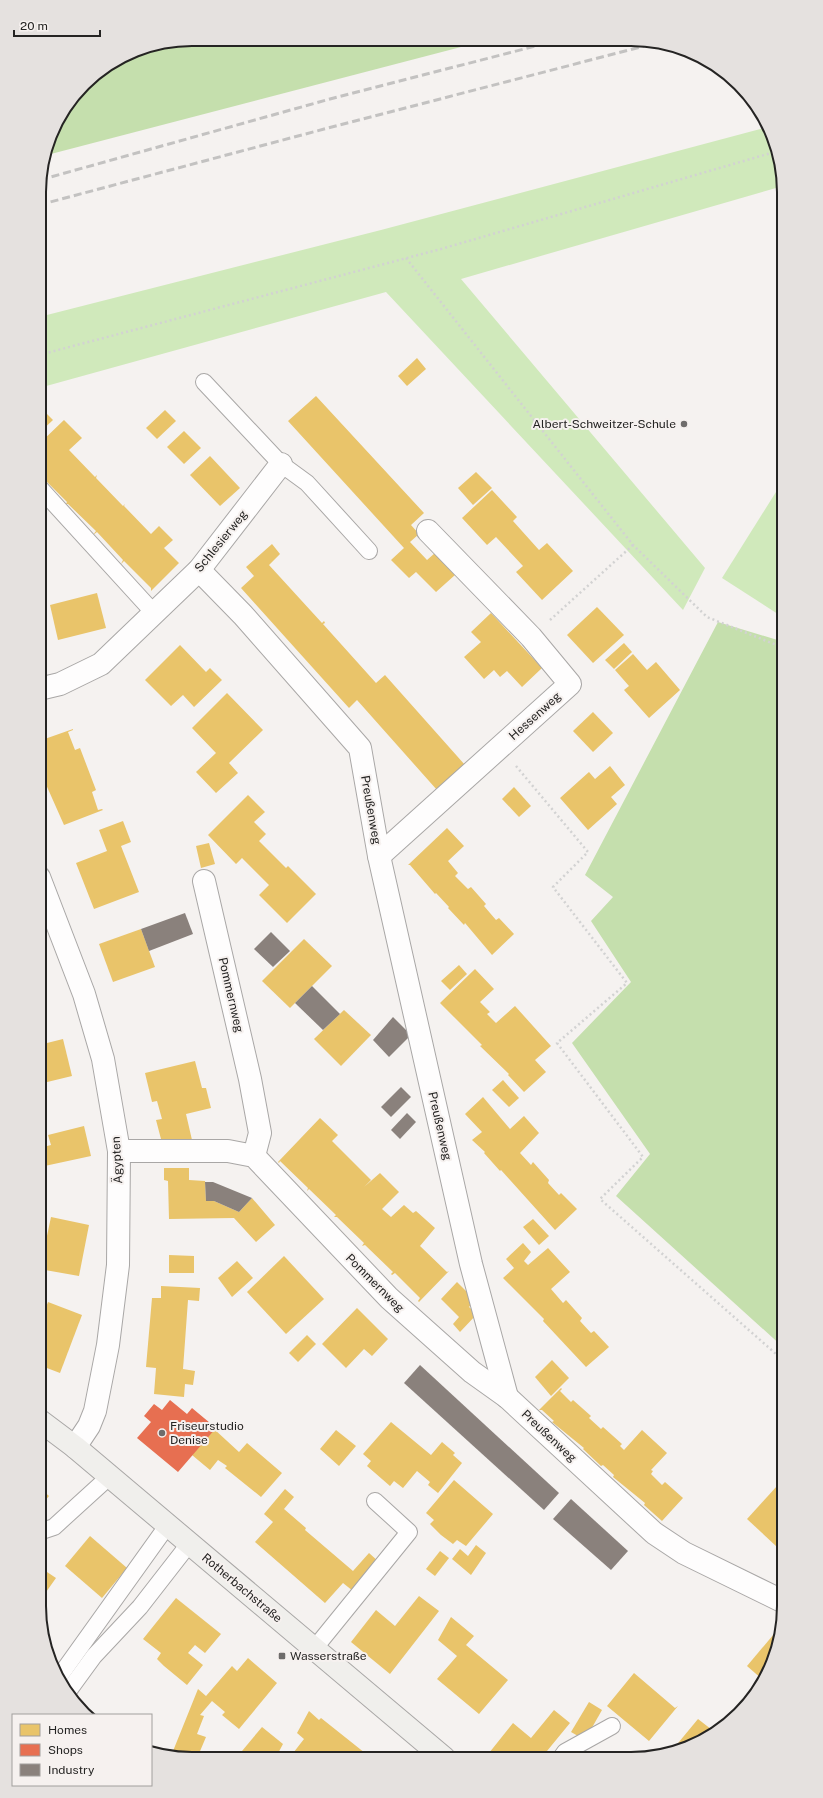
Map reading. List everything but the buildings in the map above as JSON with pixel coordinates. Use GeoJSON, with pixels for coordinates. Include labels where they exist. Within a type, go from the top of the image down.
{"type":"FeatureCollection","features":[{"type":"Feature","properties":{"kind":"street","name":"Schlesierweg"},"geometry":{"type":"LineString","coordinates":[[46,687],[60,684],[101,664],[199,570],[281,464]]}},
{"type":"Feature","properties":{"kind":"street","name":"Hessenweg"},"geometry":{"type":"LineString","coordinates":[[379,856],[570,684],[531,637],[428,531]]}},
{"type":"Feature","properties":{"kind":"street","name":"Preußenweg"},"geometry":{"type":"LineString","coordinates":[[199,570],[243,615],[360,748],[379,856],[471,1264],[507,1397],[654,1533],[684,1552],[777,1598]]}},
{"type":"Feature","properties":{"kind":"street","name":"Pommernweg"},"geometry":{"type":"LineString","coordinates":[[204,882],[250,1079],[260,1133],[254,1156],[389,1298],[472,1372],[507,1397]]}},
{"type":"Feature","properties":{"kind":"street","name":"Ägypten"},"geometry":{"type":"LineString","coordinates":[[46,895],[84,994],[101,1052],[119,1151],[118,1265],[108,1345],[96,1411],[89,1426],[75,1447]]}},
{"type":"Feature","properties":{"kind":"street"},"geometry":{"type":"LineString","coordinates":[[119,1151],[228,1151],[254,1156]]}},
{"type":"Feature","properties":{"kind":"street","name":"Rotherbachstraße"},"geometry":{"type":"LineString","coordinates":[[46,1425],[110,1476],[167,1526],[314,1649],[432,1752]]}},
{"type":"Feature","properties":{"kind":"lane"},"geometry":{"type":"LineString","coordinates":[[204,382],[281,464],[307,483],[369,551]]}},
{"type":"Feature","properties":{"kind":"lane"},"geometry":{"type":"LineString","coordinates":[[46,495],[154,613]]}},
{"type":"Feature","properties":{"kind":"lane"},"geometry":{"type":"LineString","coordinates":[[46,1530],[54,1527],[110,1476]]}},
{"type":"Feature","properties":{"kind":"lane"},"geometry":{"type":"LineString","coordinates":[[314,1649],[409,1532],[375,1501]]}},
{"type":"Feature","properties":{"kind":"lane"},"geometry":{"type":"LineString","coordinates":[[62,1672],[167,1526]]}},
{"type":"Feature","properties":{"kind":"lane"},"geometry":{"type":"LineString","coordinates":[[71,1687],[94,1656],[140,1607],[189,1544]]}},
{"type":"Feature","properties":{"kind":"lane"},"geometry":{"type":"LineString","coordinates":[[565,1752],[612,1726]]}},
{"type":"Feature","properties":{"kind":"path"},"geometry":{"type":"LineString","coordinates":[[46,353],[406,258],[772,153]]}},
{"type":"Feature","properties":{"kind":"path"},"geometry":{"type":"LineString","coordinates":[[406,258],[633,545],[707,617],[777,645]]}},
{"type":"Feature","properties":{"kind":"path"},"geometry":{"type":"LineString","coordinates":[[531,637],[633,545]]}},
{"type":"Feature","properties":{"kind":"path"},"geometry":{"type":"LineString","coordinates":[[500,747],[588,852],[553,887],[628,983],[558,1044],[643,1157],[600,1199],[777,1355]]}},
{"type":"Feature","properties":{"kind":"green space"},"geometry":{"type":"Polygon","coordinates":[[[183,46],[465,46],[51,154],[57,136],[76,103],[96,82],[128,61],[154,51],[183,46]]]}},
{"type":"Feature","properties":{"kind":"green space"},"geometry":{"type":"Polygon","coordinates":[[[762,129],[772,154],[777,188],[461,279],[705,568],[683,610],[386,292],[46,386],[46,315],[381,230],[762,129]]]}},
{"type":"Feature","properties":{"kind":"green space"},"geometry":{"type":"Polygon","coordinates":[[[777,490],[777,613],[722,578],[777,490]]]}},
{"type":"Feature","properties":{"kind":"green space"},"geometry":{"type":"Polygon","coordinates":[[[718,622],[777,640],[777,1342],[616,1196],[650,1154],[572,1043],[631,982],[591,921],[613,897],[585,875],[718,622]]]}},
{"type":"Feature","properties":{"kind":"railway"},"geometry":{"type":"LineString","coordinates":[[46,178],[330,99],[536,46]]}},
{"type":"Feature","properties":{"kind":"railway"},"geometry":{"type":"LineString","coordinates":[[46,203],[643,46]]}},
{"type":"Feature","properties":{"kind":"place","name":"Albert-Schweitzer-Schule"},"geometry":{"type":"Point","coordinates":[684,424]}},
{"type":"Feature","properties":{"kind":"place","name":"Friseurstudio Denise"},"geometry":{"type":"Point","coordinates":[162,1433]}},
{"type":"Feature","properties":{"kind":"place","name":"Wasserstraße"},"geometry":{"type":"Point","coordinates":[282,1656]}}]}
